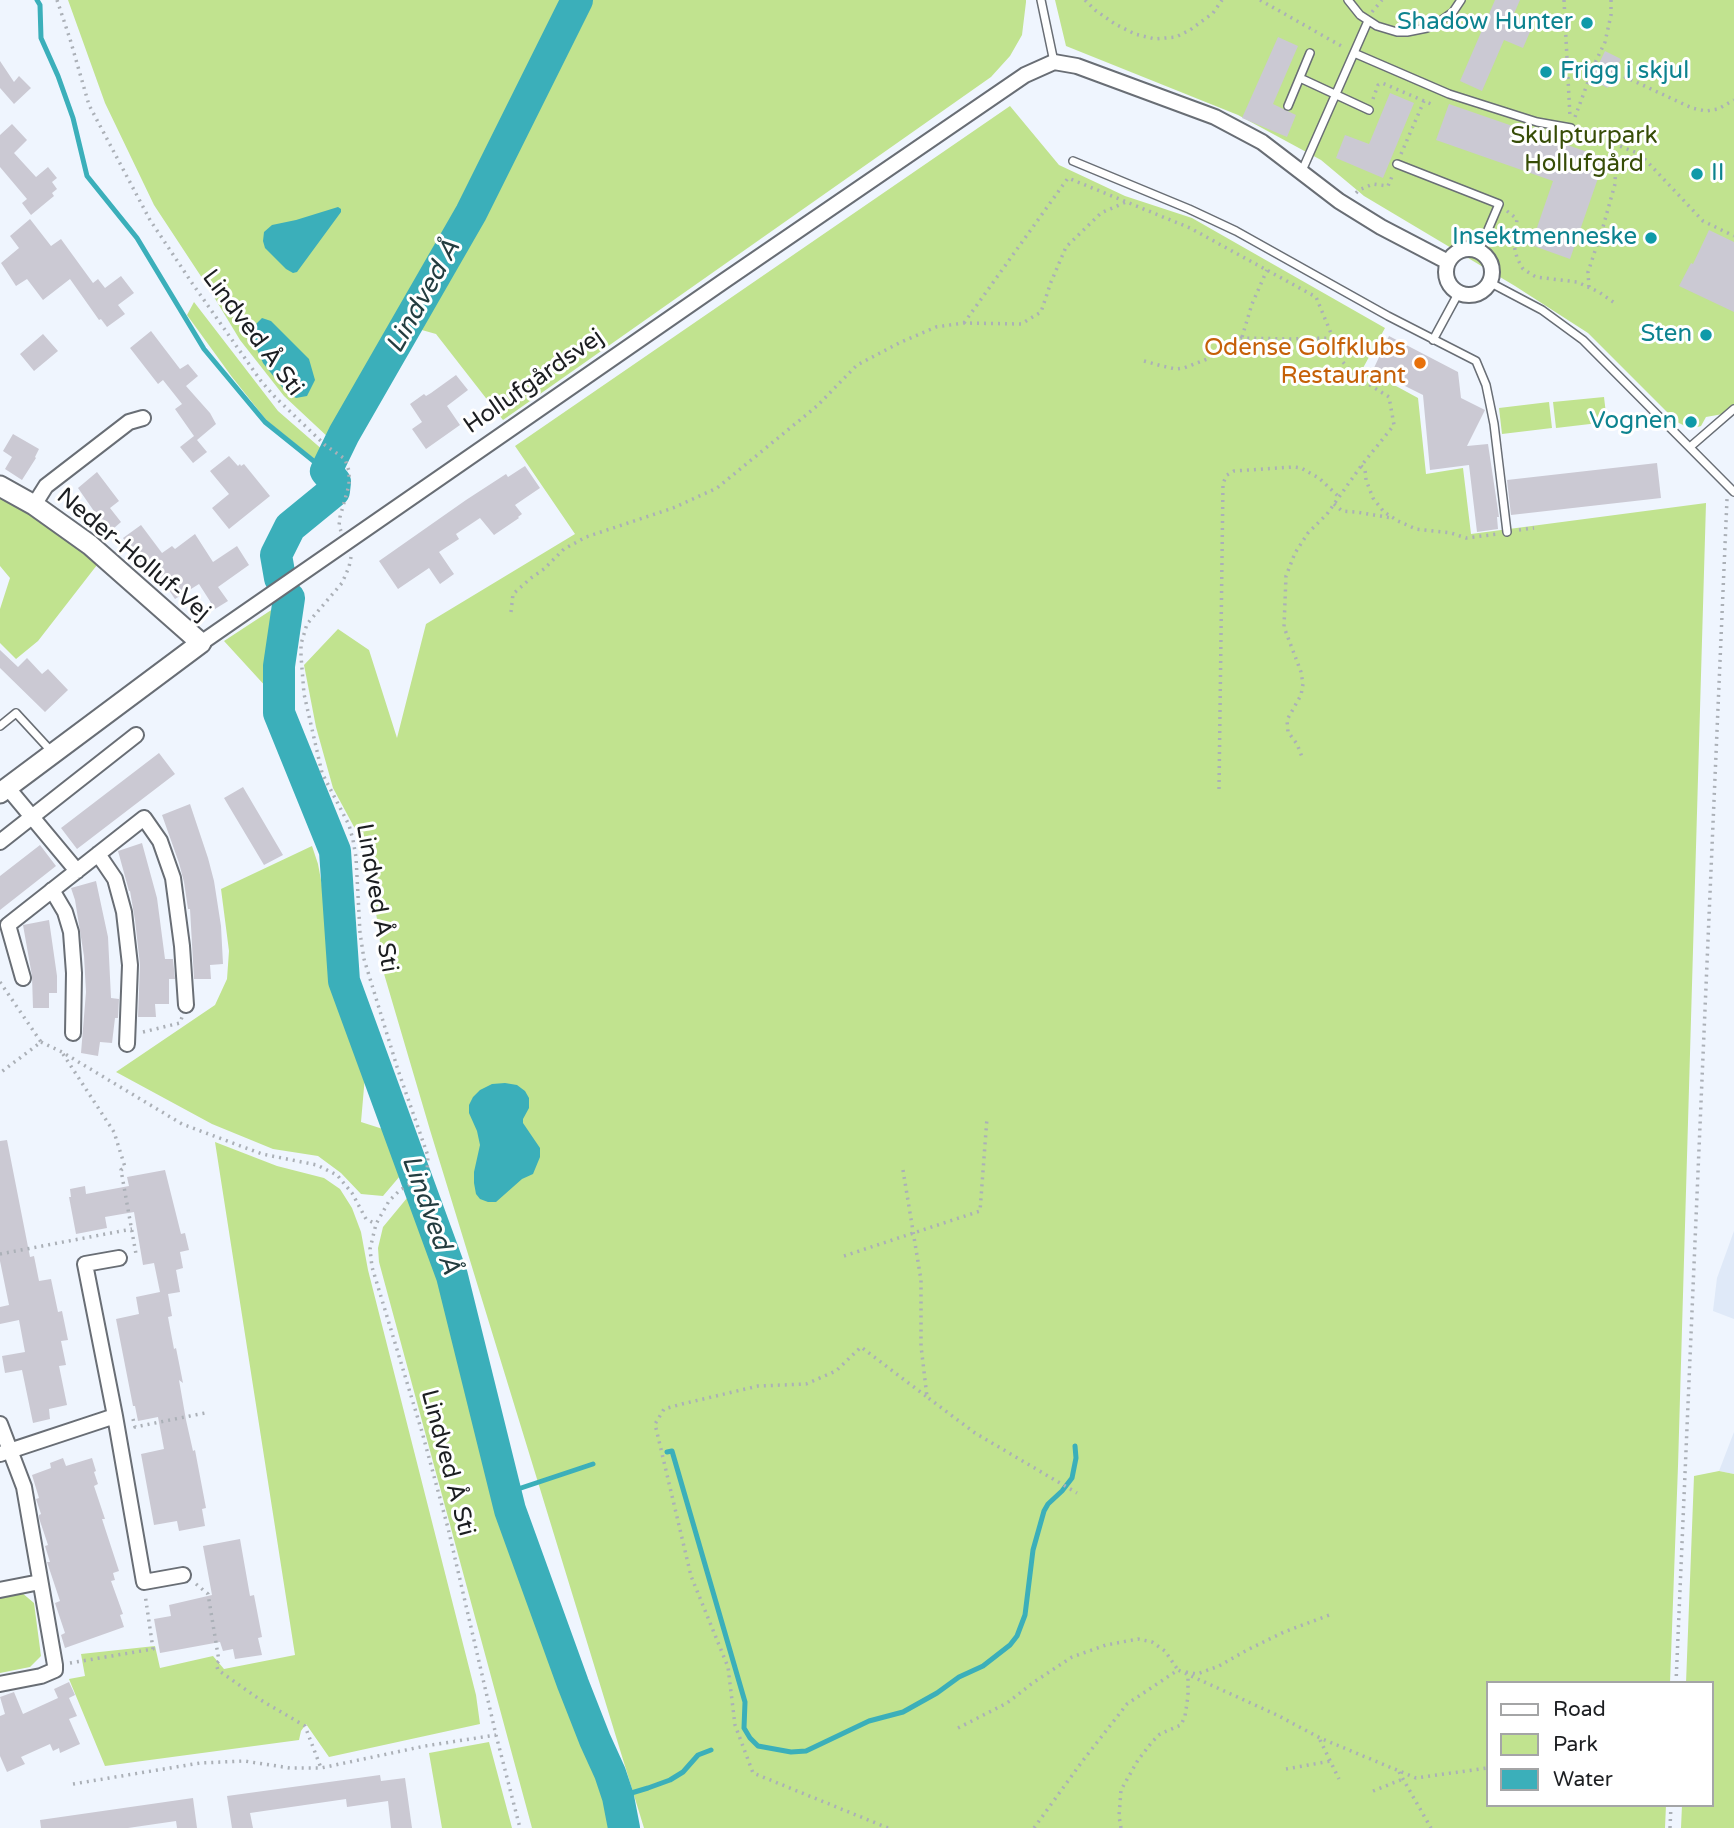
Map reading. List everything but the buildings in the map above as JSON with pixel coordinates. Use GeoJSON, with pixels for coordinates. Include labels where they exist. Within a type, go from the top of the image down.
{"type":"FeatureCollection","features":[{"type":"Feature","properties":{"kind":"street"},"geometry":{"type":"LineString","coordinates":[[1054,62],[1077,66],[1215,117],[1262,142],[1345,205],[1381,228],[1448,262]]}},
{"type":"Feature","properties":{"kind":"street","name":"Hollufgårdsvej"},"geometry":{"type":"LineString","coordinates":[[4,790],[201,643],[1025,75],[1054,62]]}},
{"type":"Feature","properties":{"kind":"street"},"geometry":{"type":"LineString","coordinates":[[1458,251],[1479,251],[1490,264],[1492,273],[1489,282],[1484,289],[1476,293],[1467,295],[1459,292],[1449,282],[1446,268],[1448,262],[1458,251]]}},
{"type":"Feature","properties":{"kind":"street","name":"Neder-Holluf-Vej"},"geometry":{"type":"LineString","coordinates":[[34,505],[46,486],[129,422],[143,418]]}},
{"type":"Feature","properties":{"kind":"street","name":"Neder-Holluf-Vej"},"geometry":{"type":"LineString","coordinates":[[0,486],[34,505],[90,545],[201,643]]}},
{"type":"Feature","properties":{"kind":"street"},"geometry":{"type":"LineString","coordinates":[[0,842],[136,735]]}},
{"type":"Feature","properties":{"kind":"street"},"geometry":{"type":"LineString","coordinates":[[4,790],[32,816],[77,871]]}},
{"type":"Feature","properties":{"kind":"street"},"geometry":{"type":"LineString","coordinates":[[23,978],[8,925],[144,818],[160,841],[173,878],[187,1005]]}},
{"type":"Feature","properties":{"kind":"street"},"geometry":{"type":"LineString","coordinates":[[98,854],[115,879],[124,912],[130,965],[127,1040]]}},
{"type":"Feature","properties":{"kind":"street"},"geometry":{"type":"LineString","coordinates":[[52,890],[65,912],[71,932],[74,973],[73,1033]]}},
{"type":"Feature","properties":{"kind":"street"},"geometry":{"type":"LineString","coordinates":[[119,1258],[85,1264],[144,1582],[183,1575]]}},
{"type":"Feature","properties":{"kind":"street"},"geometry":{"type":"LineString","coordinates":[[5,1452],[115,1416]]}},
{"type":"Feature","properties":{"kind":"street"},"geometry":{"type":"LineString","coordinates":[[0,1424],[5,1452],[24,1487],[55,1665],[55,1670],[41,1676],[0,1684]]}},
{"type":"Feature","properties":{"kind":"street"},"geometry":{"type":"LineString","coordinates":[[0,1590],[40,1582]]}},
{"type":"Feature","properties":{"kind":"lane"},"geometry":{"type":"LineString","coordinates":[[1041,0],[1054,62]]}},
{"type":"Feature","properties":{"kind":"lane"},"geometry":{"type":"LineString","coordinates":[[1349,0],[1368,21],[1397,32],[1417,31],[1437,24],[1445,19],[1461,0]]}},
{"type":"Feature","properties":{"kind":"lane"},"geometry":{"type":"LineString","coordinates":[[1301,173],[1368,21]]}},
{"type":"Feature","properties":{"kind":"lane"},"geometry":{"type":"LineString","coordinates":[[1354,52],[1437,88],[1538,122],[1571,128]]}},
{"type":"Feature","properties":{"kind":"lane"},"geometry":{"type":"LineString","coordinates":[[1288,106],[1310,53]]}},
{"type":"Feature","properties":{"kind":"lane"},"geometry":{"type":"LineString","coordinates":[[1300,78],[1369,110]]}},
{"type":"Feature","properties":{"kind":"lane"},"geometry":{"type":"LineString","coordinates":[[1073,161],[1236,231],[1476,361],[1486,386],[1494,424],[1507,532]]}},
{"type":"Feature","properties":{"kind":"lane"},"geometry":{"type":"LineString","coordinates":[[1397,164],[1499,204],[1479,251]]}},
{"type":"Feature","properties":{"kind":"lane"},"geometry":{"type":"LineString","coordinates":[[1489,282],[1542,310],[1583,340],[1734,492]]}},
{"type":"Feature","properties":{"kind":"lane"},"geometry":{"type":"LineString","coordinates":[[1433,340],[1459,292]]}},
{"type":"Feature","properties":{"kind":"lane"},"geometry":{"type":"LineString","coordinates":[[1690,447],[1734,409]]}},
{"type":"Feature","properties":{"kind":"lane"},"geometry":{"type":"LineString","coordinates":[[0,726],[16,713],[52,752]]}},
{"type":"Feature","properties":{"kind":"path","name":"Lindved Å Sti"},"geometry":{"type":"LineString","coordinates":[[57,0],[89,105],[150,220],[261,381],[325,445],[345,459],[349,471],[349,485],[340,526],[351,554],[342,583],[311,618],[304,634],[300,656],[304,694],[322,773],[349,825],[353,840],[364,959],[428,1156],[427,1171],[388,1201],[376,1224],[370,1249],[372,1267],[422,1432],[520,1828]]}},
{"type":"Feature","properties":{"kind":"path"},"geometry":{"type":"LineString","coordinates":[[1085,0],[1115,24],[1135,34],[1155,39],[1176,37],[1190,30],[1213,13],[1222,0]]}},
{"type":"Feature","properties":{"kind":"path"},"geometry":{"type":"LineString","coordinates":[[1259,0],[1354,52]]}},
{"type":"Feature","properties":{"kind":"path"},"geometry":{"type":"LineString","coordinates":[[1564,0],[1571,128]]}},
{"type":"Feature","properties":{"kind":"path"},"geometry":{"type":"LineString","coordinates":[[1571,128],[1605,42],[1611,15],[1611,0]]}},
{"type":"Feature","properties":{"kind":"path"},"geometry":{"type":"LineString","coordinates":[[1595,63],[1692,108],[1706,111],[1718,109],[1734,100]]}},
{"type":"Feature","properties":{"kind":"path"},"geometry":{"type":"LineString","coordinates":[[1369,110],[1378,85],[1382,83],[1431,104],[1437,88]]}},
{"type":"Feature","properties":{"kind":"path"},"geometry":{"type":"LineString","coordinates":[[1397,164],[1424,101]]}},
{"type":"Feature","properties":{"kind":"path"},"geometry":{"type":"LineString","coordinates":[[1571,128],[1640,154],[1703,221],[1734,236]]}},
{"type":"Feature","properties":{"kind":"path"},"geometry":{"type":"LineString","coordinates":[[1589,287],[1588,272],[1615,184],[1616,159],[1607,141]]}},
{"type":"Feature","properties":{"kind":"path"},"geometry":{"type":"LineString","coordinates":[[964,323],[1068,178],[1191,228],[1316,297],[1342,361],[1354,375],[1389,397],[1394,425],[1327,514],[1308,533],[1286,576],[1284,627],[1303,684],[1301,695],[1287,720],[1288,732],[1302,757]]}},
{"type":"Feature","properties":{"kind":"path"},"geometry":{"type":"LineString","coordinates":[[1345,205],[1359,190],[1373,184],[1388,186]]}},
{"type":"Feature","properties":{"kind":"path"},"geometry":{"type":"LineString","coordinates":[[511,612],[513,594],[565,549],[586,537],[673,508],[717,488],[817,406],[857,365],[936,327],[964,323],[1021,324],[1041,312],[1066,247],[1101,213],[1126,202]]}},
{"type":"Feature","properties":{"kind":"path"},"geometry":{"type":"LineString","coordinates":[[1499,204],[1517,219],[1514,245],[1523,269],[1536,277],[1577,282],[1616,303]]}},
{"type":"Feature","properties":{"kind":"path"},"geometry":{"type":"LineString","coordinates":[[1241,338],[1267,270]]}},
{"type":"Feature","properties":{"kind":"path"},"geometry":{"type":"LineString","coordinates":[[1144,361],[1176,369],[1207,359],[1241,338],[1333,338]]}},
{"type":"Feature","properties":{"kind":"path"},"geometry":{"type":"LineString","coordinates":[[1361,466],[1373,498],[1384,512],[1416,529],[1451,533],[1466,538],[1534,528]]}},
{"type":"Feature","properties":{"kind":"path"},"geometry":{"type":"LineString","coordinates":[[1219,789],[1223,483],[1227,475],[1234,471],[1293,467],[1301,468],[1319,478],[1339,497]]}},
{"type":"Feature","properties":{"kind":"path"},"geometry":{"type":"LineString","coordinates":[[1676,1681],[1727,485]]}},
{"type":"Feature","properties":{"kind":"path"},"geometry":{"type":"LineString","coordinates":[[1334,504],[1342,511],[1394,518]]}},
{"type":"Feature","properties":{"kind":"path"},"geometry":{"type":"LineString","coordinates":[[0,982],[41,1042],[182,1124],[262,1154],[317,1165],[337,1175],[352,1193],[366,1219],[376,1224]]}},
{"type":"Feature","properties":{"kind":"path"},"geometry":{"type":"LineString","coordinates":[[127,1040],[180,1023],[187,1005]]}},
{"type":"Feature","properties":{"kind":"path"},"geometry":{"type":"LineString","coordinates":[[0,1073],[41,1042]]}},
{"type":"Feature","properties":{"kind":"path"},"geometry":{"type":"LineString","coordinates":[[62,1052],[114,1132],[125,1167],[121,1170],[136,1254],[119,1258]]}},
{"type":"Feature","properties":{"kind":"path"},"geometry":{"type":"LineString","coordinates":[[844,1256],[980,1211],[987,1118]]}},
{"type":"Feature","properties":{"kind":"path"},"geometry":{"type":"LineString","coordinates":[[903,1170],[921,1280],[921,1346],[927,1396]]}},
{"type":"Feature","properties":{"kind":"path"},"geometry":{"type":"LineString","coordinates":[[0,1254],[132,1228]]}},
{"type":"Feature","properties":{"kind":"path"},"geometry":{"type":"LineString","coordinates":[[888,1828],[753,1773],[735,1725],[728,1667],[691,1576],[655,1424],[664,1409],[682,1404],[758,1386],[806,1384],[836,1371],[861,1347],[975,1433],[1077,1493]]}},
{"type":"Feature","properties":{"kind":"path"},"geometry":{"type":"LineString","coordinates":[[115,1416],[131,1412],[135,1427],[205,1413]]}},
{"type":"Feature","properties":{"kind":"path"},"geometry":{"type":"LineString","coordinates":[[183,1575],[208,1594],[219,1661],[216,1664],[218,1670],[259,1699],[305,1726],[321,1768]]}},
{"type":"Feature","properties":{"kind":"path"},"geometry":{"type":"LineString","coordinates":[[55,1665],[153,1649],[144,1582]]}},
{"type":"Feature","properties":{"kind":"path"},"geometry":{"type":"LineString","coordinates":[[1034,1828],[1127,1704],[1178,1670],[1196,1674],[1210,1670],[1284,1632],[1332,1614]]}},
{"type":"Feature","properties":{"kind":"path"},"geometry":{"type":"LineString","coordinates":[[958,1728],[1007,1703],[1072,1657],[1106,1644],[1138,1639],[1152,1642],[1165,1651],[1178,1670],[1320,1738],[1416,1778],[1486,1768]]}},
{"type":"Feature","properties":{"kind":"path"},"geometry":{"type":"LineString","coordinates":[[1121,1828],[1121,1790],[1152,1742],[1160,1734],[1181,1725],[1188,1696],[1188,1675]]}},
{"type":"Feature","properties":{"kind":"path"},"geometry":{"type":"LineString","coordinates":[[73,1784],[200,1763],[244,1761],[290,1768],[321,1768],[425,1746],[496,1735]]}},
{"type":"Feature","properties":{"kind":"path"},"geometry":{"type":"LineString","coordinates":[[1320,1738],[1339,1779]]}},
{"type":"Feature","properties":{"kind":"path"},"geometry":{"type":"LineString","coordinates":[[1286,1769],[1331,1761]]}},
{"type":"Feature","properties":{"kind":"path"},"geometry":{"type":"LineString","coordinates":[[1399,1771],[1432,1828]]}},
{"type":"Feature","properties":{"kind":"path"},"geometry":{"type":"LineString","coordinates":[[1373,1791],[1403,1779]]}},
{"type":"Feature","properties":{"kind":"path"},"geometry":{"type":"LineString","coordinates":[[1671,1807],[1671,1828]]}},
{"type":"Feature","properties":{"kind":"shaded area"},"geometry":{"type":"Polygon","coordinates":[[[1734,1231],[1734,1319],[1713,1311],[1717,1278],[1734,1231]]]}},
{"type":"Feature","properties":{"kind":"shaded area"},"geometry":{"type":"Polygon","coordinates":[[[1734,1432],[1734,1474],[1719,1471],[1734,1432]]]}},
{"type":"Feature","properties":{"kind":"green space"},"geometry":{"type":"Polygon","coordinates":[[[68,0],[1026,2],[1022,35],[1010,56],[991,77],[503,420],[436,334],[397,323],[338,432],[330,439],[284,396],[240,340],[154,205],[105,103],[68,0]]]}},
{"type":"Feature","properties":{"kind":"green space","name":"Skulpturpark Hollufgård"},"geometry":{"type":"Polygon","coordinates":[[[1055,0],[1734,0],[1734,412],[1706,417],[1701,426],[1691,429],[1677,422],[1588,333],[1364,196],[1321,160],[1238,115],[1066,46],[1055,0]]]}},
{"type":"Feature","properties":{"kind":"green space"},"geometry":{"type":"Polygon","coordinates":[[[1010,106],[1059,165],[1125,196],[1192,218],[1385,328],[1363,368],[1418,398],[1426,474],[1463,468],[1471,534],[1706,503],[1670,1681],[1486,1681],[1486,1807],[1666,1807],[1665,1828],[644,1828],[382,967],[371,884],[375,843],[360,838],[333,788],[316,727],[304,665],[338,629],[369,650],[397,738],[426,624],[575,534],[515,446],[1010,106]]]}},
{"type":"Feature","properties":{"kind":"green space"},"geometry":{"type":"Polygon","coordinates":[[[194,302],[278,411],[324,451],[316,460],[267,421],[232,377],[187,315],[194,302]]]}},
{"type":"Feature","properties":{"kind":"green space"},"geometry":{"type":"Polygon","coordinates":[[[1604,397],[1607,422],[1556,428],[1553,402],[1604,397]]]}},
{"type":"Feature","properties":{"kind":"green space"},"geometry":{"type":"Polygon","coordinates":[[[1549,402],[1552,428],[1502,434],[1499,408],[1549,402]]]}},
{"type":"Feature","properties":{"kind":"green space"},"geometry":{"type":"Polygon","coordinates":[[[0,497],[35,514],[97,565],[38,641],[16,659],[0,643],[0,609],[10,578],[0,566],[0,497]]]}},
{"type":"Feature","properties":{"kind":"green space"},"geometry":{"type":"Polygon","coordinates":[[[285,601],[268,689],[224,641],[285,601]]]}},
{"type":"Feature","properties":{"kind":"green space"},"geometry":{"type":"Polygon","coordinates":[[[312,846],[318,864],[345,1009],[365,1076],[361,1122],[386,1130],[400,1176],[383,1196],[361,1194],[341,1173],[318,1156],[273,1149],[212,1124],[116,1072],[215,1005],[227,979],[229,951],[221,889],[312,846]]]}},
{"type":"Feature","properties":{"kind":"green space"},"geometry":{"type":"Polygon","coordinates":[[[215,1142],[277,1166],[324,1178],[340,1189],[352,1208],[361,1232],[368,1270],[476,1695],[480,1724],[329,1757],[306,1724],[299,1740],[105,1766],[69,1679],[85,1676],[81,1654],[155,1646],[160,1668],[213,1656],[224,1669],[295,1655],[215,1142]]]}},
{"type":"Feature","properties":{"kind":"green space"},"geometry":{"type":"Polygon","coordinates":[[[407,1198],[453,1304],[510,1533],[547,1636],[610,1785],[617,1828],[532,1828],[379,1262],[378,1248],[383,1227],[407,1198]]]}},
{"type":"Feature","properties":{"kind":"green space"},"geometry":{"type":"Polygon","coordinates":[[[1719,1471],[1734,1474],[1734,1828],[1681,1828],[1682,1807],[1713,1807],[1713,1681],[1686,1681],[1694,1476],[1719,1471]]]}},
{"type":"Feature","properties":{"kind":"green space"},"geometry":{"type":"Polygon","coordinates":[[[21,1592],[34,1603],[41,1656],[30,1667],[0,1673],[0,1597],[21,1592]]]}},
{"type":"Feature","properties":{"kind":"green space"},"geometry":{"type":"Polygon","coordinates":[[[489,1742],[512,1828],[442,1828],[429,1753],[489,1742]]]}},
{"type":"Feature","properties":{"kind":"water"},"geometry":{"type":"Polygon","coordinates":[[[338,207],[341,212],[297,272],[286,269],[265,248],[264,232],[272,225],[338,207]]]}},
{"type":"Feature","properties":{"kind":"water"},"geometry":{"type":"Polygon","coordinates":[[[262,318],[271,321],[309,359],[315,380],[307,396],[296,398],[286,392],[263,363],[249,331],[262,318]]]}},
{"type":"Feature","properties":{"kind":"water"},"geometry":{"type":"Polygon","coordinates":[[[492,1084],[517,1085],[529,1098],[529,1108],[523,1123],[540,1148],[540,1157],[533,1174],[522,1179],[496,1202],[488,1202],[476,1194],[474,1172],[480,1145],[469,1113],[469,1105],[480,1090],[492,1084]]]}},
{"type":"Feature","properties":{"kind":"waterway"},"geometry":{"type":"LineString","coordinates":[[37,0],[40,5],[41,38],[73,118],[87,176],[137,238],[204,349],[265,422],[326,471]]}},
{"type":"Feature","properties":{"kind":"waterway","name":"Lindved Å"},"geometry":{"type":"LineString","coordinates":[[280,578],[276,555],[290,527],[334,491],[335,482],[326,471],[344,434],[471,213],[577,0]]}},
{"type":"Feature","properties":{"kind":"waterway","name":"Lindved Å"},"geometry":{"type":"LineString","coordinates":[[289,598],[279,666],[279,713],[335,851],[344,981],[452,1276],[510,1510],[573,1684],[610,1773],[624,1828]]}},
{"type":"Feature","properties":{"kind":"waterway"},"geometry":{"type":"LineString","coordinates":[[667,1452],[672,1451],[745,1702],[744,1728],[758,1746],[791,1752],[806,1751],[869,1721],[903,1712],[959,1677],[983,1666],[1010,1645],[1017,1636],[1025,1615],[1033,1550],[1044,1511],[1072,1478],[1076,1458],[1075,1446]]}},
{"type":"Feature","properties":{"kind":"waterway"},"geometry":{"type":"LineString","coordinates":[[506,1493],[593,1464]]}},
{"type":"Feature","properties":{"kind":"waterway"},"geometry":{"type":"LineString","coordinates":[[618,1797],[670,1780],[683,1772],[698,1755],[711,1750]]}},
{"type":"Feature","properties":{"kind":"place","name":"Shadow Hunter"},"geometry":{"type":"Point","coordinates":[1587,23]}},
{"type":"Feature","properties":{"kind":"place","name":"Frigg i skjul"},"geometry":{"type":"Point","coordinates":[1546,72]}},
{"type":"Feature","properties":{"kind":"place","name":"II"},"geometry":{"type":"Point","coordinates":[1697,174]}},
{"type":"Feature","properties":{"kind":"place","name":"Insektmenneske"},"geometry":{"type":"Point","coordinates":[1651,238]}},
{"type":"Feature","properties":{"kind":"place","name":"Sten"},"geometry":{"type":"Point","coordinates":[1706,335]}},
{"type":"Feature","properties":{"kind":"place","name":"Odense Golfklubs Restaurant"},"geometry":{"type":"Point","coordinates":[1420,363]}},
{"type":"Feature","properties":{"kind":"place","name":"Vognen"},"geometry":{"type":"Point","coordinates":[1691,422]}}]}
